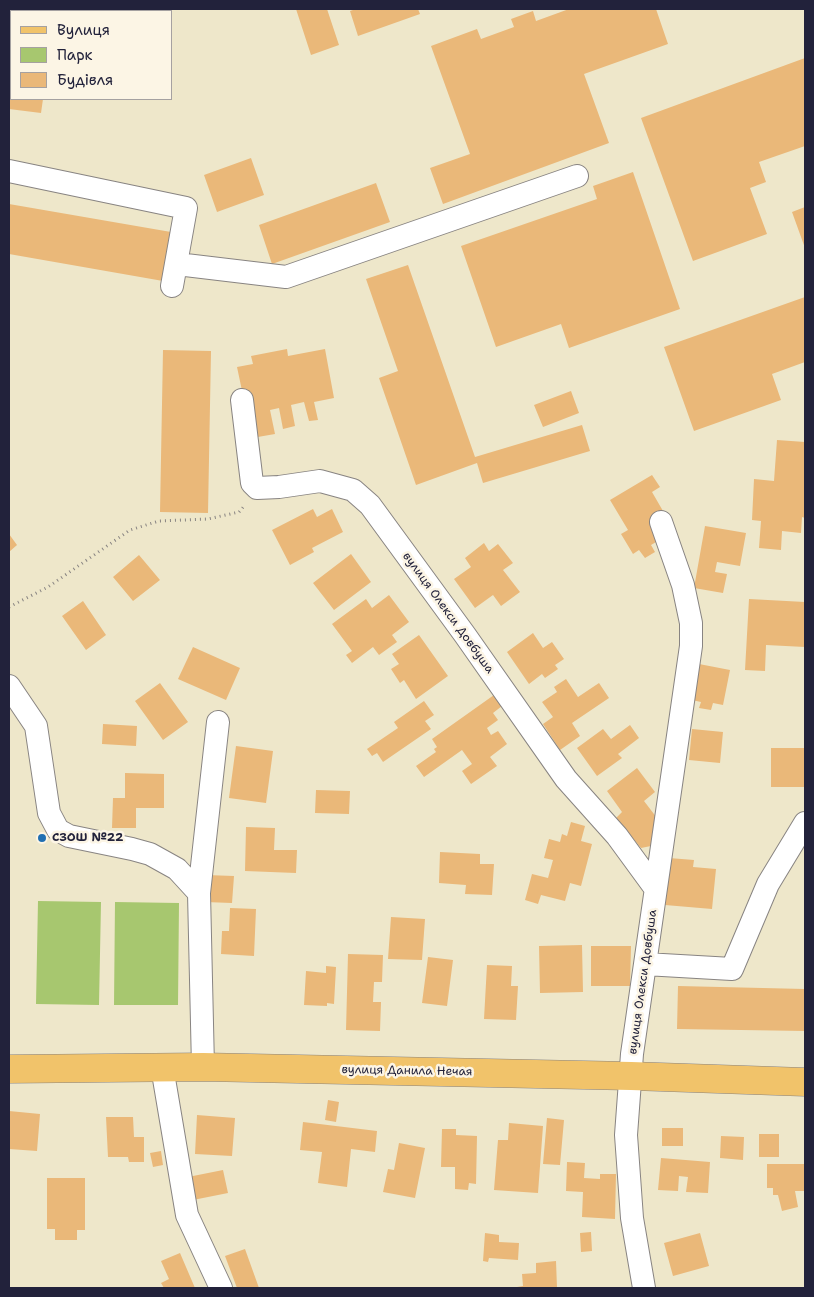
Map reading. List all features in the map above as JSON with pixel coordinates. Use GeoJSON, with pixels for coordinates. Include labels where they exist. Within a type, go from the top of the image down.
{"type":"FeatureCollection","features":[{"type":"Feature","properties":{"kind":"main road","name":"вулиця Данила Нечая"},"geometry":{"type":"LineString","coordinates":[[9,1069],[203,1067],[631,1076],[805,1082]]}},
{"type":"Feature","properties":{"kind":"street"},"geometry":{"type":"LineString","coordinates":[[9,171],[186,208],[172,286]]}},
{"type":"Feature","properties":{"kind":"street"},"geometry":{"type":"LineString","coordinates":[[177,264],[286,277],[577,176]]}},
{"type":"Feature","properties":{"kind":"street"},"geometry":{"type":"LineString","coordinates":[[242,400],[252,484],[257,488]]}},
{"type":"Feature","properties":{"kind":"street","name":"вулиця Олекси Довбуша"},"geometry":{"type":"LineString","coordinates":[[257,488],[320,481],[353,490],[370,505],[465,635],[566,779],[618,836],[655,888]]}},
{"type":"Feature","properties":{"kind":"street","name":"вулиця Олекси Довбуша"},"geometry":{"type":"LineString","coordinates":[[644,1288],[632,1218],[626,1135],[632,1054],[691,646],[691,623],[683,585],[661,522]]}},
{"type":"Feature","properties":{"kind":"street"},"geometry":{"type":"LineString","coordinates":[[9,686],[36,726],[49,813],[58,830],[69,836],[150,854],[177,869],[199,893]]}},
{"type":"Feature","properties":{"kind":"street"},"geometry":{"type":"LineString","coordinates":[[203,1067],[199,893],[218,722]]}},
{"type":"Feature","properties":{"kind":"street"},"geometry":{"type":"LineString","coordinates":[[645,964],[732,968],[768,884],[805,823]]}},
{"type":"Feature","properties":{"kind":"street"},"geometry":{"type":"LineString","coordinates":[[162,1067],[187,1215],[221,1288]]}},
{"type":"Feature","properties":{"kind":"path"},"geometry":{"type":"LineString","coordinates":[[9,607],[48,587],[130,530],[159,521],[208,519],[239,512],[257,488]]}},
{"type":"Feature","properties":{"kind":"green space"},"geometry":{"type":"Polygon","coordinates":[[[38,901],[101,902],[99,1005],[36,1004],[38,901]]]}},
{"type":"Feature","properties":{"kind":"green space"},"geometry":{"type":"Polygon","coordinates":[[[115,902],[179,903],[178,1005],[114,1005],[115,902]]]}},
{"type":"Feature","properties":{"kind":"building"},"geometry":{"type":"Polygon","coordinates":[[[20,9],[56,9],[56,10],[20,9]]]}},
{"type":"Feature","properties":{"kind":"building"},"geometry":{"type":"Polygon","coordinates":[[[296,9],[327,9],[339,45],[311,55],[296,9]]]}},
{"type":"Feature","properties":{"kind":"building"},"geometry":{"type":"Polygon","coordinates":[[[356,9],[418,9],[420,14],[358,36],[350,11],[356,9]]]}},
{"type":"Feature","properties":{"kind":"building"},"geometry":{"type":"Polygon","coordinates":[[[569,9],[656,9],[668,44],[584,74],[609,143],[443,204],[430,168],[470,154],[431,46],[477,29],[481,39],[514,27],[511,19],[533,11],[536,21],[569,9]]]}},
{"type":"Feature","properties":{"kind":"building"},"geometry":{"type":"Polygon","coordinates":[[[805,58],[805,146],[759,162],[766,182],[750,188],[767,234],[693,261],[641,118],[805,58]]]}},
{"type":"Feature","properties":{"kind":"building"},"geometry":{"type":"Polygon","coordinates":[[[10,76],[10,100],[43,100],[41,113],[9,109],[10,76]]]}},
{"type":"Feature","properties":{"kind":"building"},"geometry":{"type":"Polygon","coordinates":[[[251,158],[264,195],[217,212],[204,175],[251,158]]]}},
{"type":"Feature","properties":{"kind":"building"},"geometry":{"type":"Polygon","coordinates":[[[633,172],[680,309],[569,348],[561,324],[496,347],[461,246],[597,199],[593,186],[633,172]]]}},
{"type":"Feature","properties":{"kind":"building"},"geometry":{"type":"Polygon","coordinates":[[[376,183],[390,222],[272,264],[259,225],[376,183]]]}},
{"type":"Feature","properties":{"kind":"building"},"geometry":{"type":"Polygon","coordinates":[[[9,204],[171,232],[163,281],[9,254],[9,204]]]}},
{"type":"Feature","properties":{"kind":"building"},"geometry":{"type":"Polygon","coordinates":[[[805,207],[805,248],[792,212],[805,207]]]}},
{"type":"Feature","properties":{"kind":"building"},"geometry":{"type":"Polygon","coordinates":[[[408,265],[475,457],[582,425],[590,451],[483,483],[477,463],[416,485],[379,378],[398,371],[366,279],[408,265]]]}},
{"type":"Feature","properties":{"kind":"building"},"geometry":{"type":"Polygon","coordinates":[[[805,297],[805,362],[772,374],[781,400],[694,431],[664,347],[805,297]]]}},
{"type":"Feature","properties":{"kind":"building"},"geometry":{"type":"Polygon","coordinates":[[[287,349],[288,356],[325,349],[334,398],[314,402],[318,420],[309,421],[304,402],[291,405],[295,426],[283,429],[279,408],[270,410],[275,434],[252,438],[237,367],[253,364],[251,356],[287,349]]]}},
{"type":"Feature","properties":{"kind":"building"},"geometry":{"type":"Polygon","coordinates":[[[163,350],[211,351],[208,513],[160,512],[163,350]]]}},
{"type":"Feature","properties":{"kind":"building"},"geometry":{"type":"Polygon","coordinates":[[[571,391],[579,413],[543,427],[534,405],[571,391]]]}},
{"type":"Feature","properties":{"kind":"building"},"geometry":{"type":"Polygon","coordinates":[[[777,440],[805,442],[805,518],[802,517],[801,533],[782,531],[781,550],[759,548],[761,521],[752,520],[754,479],[774,481],[777,440]]]}},
{"type":"Feature","properties":{"kind":"building"},"geometry":{"type":"Polygon","coordinates":[[[652,475],[660,487],[652,492],[663,511],[652,518],[663,538],[651,545],[655,552],[645,558],[639,550],[633,554],[621,534],[628,530],[610,500],[652,475]]]}},
{"type":"Feature","properties":{"kind":"building"},"geometry":{"type":"Polygon","coordinates":[[[313,509],[317,517],[332,509],[343,532],[312,548],[314,552],[290,565],[272,530],[313,509]]]}},
{"type":"Feature","properties":{"kind":"building"},"geometry":{"type":"Polygon","coordinates":[[[705,526],[746,533],[740,566],[717,562],[715,572],[727,574],[723,593],[694,588],[705,526]]]}},
{"type":"Feature","properties":{"kind":"building"},"geometry":{"type":"Polygon","coordinates":[[[9,534],[17,545],[9,552],[9,534]]]}},
{"type":"Feature","properties":{"kind":"building"},"geometry":{"type":"Polygon","coordinates":[[[484,543],[489,551],[498,544],[513,563],[503,570],[520,592],[501,606],[493,595],[475,608],[454,579],[471,567],[465,558],[484,543]]]}},
{"type":"Feature","properties":{"kind":"building"},"geometry":{"type":"Polygon","coordinates":[[[351,554],[371,582],[334,610],[313,583],[351,554]]]}},
{"type":"Feature","properties":{"kind":"building"},"geometry":{"type":"Polygon","coordinates":[[[139,555],[160,580],[133,601],[113,577],[139,555]]]}},
{"type":"Feature","properties":{"kind":"building"},"geometry":{"type":"Polygon","coordinates":[[[389,595],[409,622],[392,635],[397,642],[379,655],[373,647],[352,663],[346,655],[352,651],[332,624],[366,599],[372,608],[389,595]]]}},
{"type":"Feature","properties":{"kind":"building"},"geometry":{"type":"Polygon","coordinates":[[[749,599],[805,602],[805,647],[766,645],[765,671],[745,670],[749,599]]]}},
{"type":"Feature","properties":{"kind":"building"},"geometry":{"type":"Polygon","coordinates":[[[83,601],[106,635],[86,650],[62,616],[83,601]]]}},
{"type":"Feature","properties":{"kind":"building"},"geometry":{"type":"Polygon","coordinates":[[[533,633],[543,648],[552,642],[564,659],[555,665],[558,669],[545,678],[542,674],[529,684],[507,652],[533,633]]]}},
{"type":"Feature","properties":{"kind":"building"},"geometry":{"type":"Polygon","coordinates":[[[419,635],[448,676],[416,699],[404,680],[400,683],[391,669],[399,664],[392,654],[419,635]]]}},
{"type":"Feature","properties":{"kind":"building"},"geometry":{"type":"Polygon","coordinates":[[[193,647],[240,668],[226,700],[178,679],[193,647]]]}},
{"type":"Feature","properties":{"kind":"building"},"geometry":{"type":"Polygon","coordinates":[[[699,664],[730,670],[723,705],[713,703],[711,710],[699,708],[701,702],[692,700],[699,664]]]}},
{"type":"Feature","properties":{"kind":"building"},"geometry":{"type":"Polygon","coordinates":[[[566,679],[578,697],[599,683],[609,698],[572,723],[580,736],[560,750],[543,724],[553,717],[542,702],[557,692],[554,687],[566,679]]]}},
{"type":"Feature","properties":{"kind":"building"},"geometry":{"type":"Polygon","coordinates":[[[160,683],[188,722],[163,740],[135,701],[160,683]]]}},
{"type":"Feature","properties":{"kind":"building"},"geometry":{"type":"Polygon","coordinates":[[[494,695],[502,706],[493,713],[498,720],[487,728],[491,735],[498,731],[507,744],[490,757],[497,766],[471,784],[462,771],[472,764],[462,750],[424,777],[416,766],[436,752],[434,749],[437,747],[432,739],[494,695]]]}},
{"type":"Feature","properties":{"kind":"building"},"geometry":{"type":"Polygon","coordinates":[[[424,701],[434,715],[425,721],[431,729],[383,762],[377,753],[372,756],[367,749],[398,728],[394,722],[424,701]]]}},
{"type":"Feature","properties":{"kind":"building"},"geometry":{"type":"Polygon","coordinates":[[[103,724],[137,726],[136,746],[102,744],[103,724]]]}},
{"type":"Feature","properties":{"kind":"building"},"geometry":{"type":"Polygon","coordinates":[[[630,725],[639,738],[618,754],[622,758],[597,776],[577,748],[603,729],[611,739],[630,725]]]}},
{"type":"Feature","properties":{"kind":"building"},"geometry":{"type":"Polygon","coordinates":[[[692,729],[723,732],[720,763],[689,760],[692,729]]]}},
{"type":"Feature","properties":{"kind":"building"},"geometry":{"type":"Polygon","coordinates":[[[236,746],[273,751],[266,803],[229,798],[236,746]]]}},
{"type":"Feature","properties":{"kind":"building"},"geometry":{"type":"Polygon","coordinates":[[[771,748],[805,748],[805,787],[771,787],[771,748]]]}},
{"type":"Feature","properties":{"kind":"building"},"geometry":{"type":"Polygon","coordinates":[[[637,768],[655,792],[644,801],[657,818],[651,846],[641,848],[616,818],[622,812],[607,791],[637,768]]]}},
{"type":"Feature","properties":{"kind":"building"},"geometry":{"type":"Polygon","coordinates":[[[125,773],[164,774],[164,808],[136,808],[136,828],[112,828],[113,798],[125,798],[125,773]]]}},
{"type":"Feature","properties":{"kind":"building"},"geometry":{"type":"Polygon","coordinates":[[[316,790],[350,791],[349,814],[315,813],[316,790]]]}},
{"type":"Feature","properties":{"kind":"building"},"geometry":{"type":"Polygon","coordinates":[[[571,822],[585,826],[581,841],[592,844],[581,886],[570,883],[565,901],[541,895],[538,904],[525,900],[532,874],[548,878],[553,860],[544,858],[549,839],[560,842],[562,834],[567,836],[571,822]]]}},
{"type":"Feature","properties":{"kind":"building"},"geometry":{"type":"Polygon","coordinates":[[[246,827],[275,828],[274,850],[297,850],[296,873],[245,871],[246,827]]]}},
{"type":"Feature","properties":{"kind":"building"},"geometry":{"type":"Polygon","coordinates":[[[440,852],[480,854],[480,864],[494,864],[492,895],[465,894],[466,885],[439,883],[440,852]]]}},
{"type":"Feature","properties":{"kind":"building"},"geometry":{"type":"Polygon","coordinates":[[[669,858],[694,860],[693,867],[716,869],[712,909],[665,905],[669,858]]]}},
{"type":"Feature","properties":{"kind":"building"},"geometry":{"type":"Polygon","coordinates":[[[206,875],[234,876],[232,903],[205,902],[206,875]]]}},
{"type":"Feature","properties":{"kind":"building"},"geometry":{"type":"Polygon","coordinates":[[[230,908],[256,909],[254,956],[221,954],[222,931],[229,931],[230,908]]]}},
{"type":"Feature","properties":{"kind":"building"},"geometry":{"type":"Polygon","coordinates":[[[391,917],[425,919],[422,960],[388,959],[391,917]]]}},
{"type":"Feature","properties":{"kind":"building"},"geometry":{"type":"Polygon","coordinates":[[[582,945],[583,992],[540,993],[539,946],[582,945]]]}},
{"type":"Feature","properties":{"kind":"building"},"geometry":{"type":"Polygon","coordinates":[[[591,946],[631,946],[630,986],[591,986],[591,946]]]}},
{"type":"Feature","properties":{"kind":"building"},"geometry":{"type":"Polygon","coordinates":[[[348,954],[383,955],[382,982],[374,982],[373,1002],[381,1002],[380,1031],[346,1030],[348,954]]]}},
{"type":"Feature","properties":{"kind":"building"},"geometry":{"type":"Polygon","coordinates":[[[428,957],[453,960],[447,1006],[422,1003],[428,957]]]}},
{"type":"Feature","properties":{"kind":"building"},"geometry":{"type":"Polygon","coordinates":[[[487,965],[512,966],[511,986],[518,986],[516,1020],[484,1019],[487,965]]]}},
{"type":"Feature","properties":{"kind":"building"},"geometry":{"type":"Polygon","coordinates":[[[326,966],[336,967],[334,1004],[327,1003],[327,1006],[304,1005],[306,971],[326,973],[326,966]]]}},
{"type":"Feature","properties":{"kind":"building"},"geometry":{"type":"Polygon","coordinates":[[[678,986],[805,989],[805,1031],[677,1029],[678,986]]]}},
{"type":"Feature","properties":{"kind":"building"},"geometry":{"type":"Polygon","coordinates":[[[328,1100],[339,1102],[336,1122],[325,1120],[328,1100]]]}},
{"type":"Feature","properties":{"kind":"building"},"geometry":{"type":"Polygon","coordinates":[[[9,1111],[40,1114],[37,1151],[9,1149],[9,1111]]]}},
{"type":"Feature","properties":{"kind":"building"},"geometry":{"type":"Polygon","coordinates":[[[197,1115],[235,1118],[232,1156],[195,1154],[197,1115]]]}},
{"type":"Feature","properties":{"kind":"building"},"geometry":{"type":"Polygon","coordinates":[[[106,1117],[133,1117],[134,1137],[144,1137],[144,1162],[129,1162],[128,1157],[108,1157],[106,1117]]]}},
{"type":"Feature","properties":{"kind":"building"},"geometry":{"type":"Polygon","coordinates":[[[547,1118],[564,1120],[560,1165],[543,1164],[547,1118]]]}},
{"type":"Feature","properties":{"kind":"building"},"geometry":{"type":"Polygon","coordinates":[[[303,1122],[377,1131],[375,1152],[351,1149],[347,1187],[318,1183],[322,1152],[300,1150],[303,1122]]]}},
{"type":"Feature","properties":{"kind":"building"},"geometry":{"type":"Polygon","coordinates":[[[509,1123],[543,1126],[538,1193],[494,1190],[498,1140],[508,1140],[509,1123]]]}},
{"type":"Feature","properties":{"kind":"building"},"geometry":{"type":"Polygon","coordinates":[[[662,1128],[683,1128],[683,1146],[662,1146],[662,1128]]]}},
{"type":"Feature","properties":{"kind":"building"},"geometry":{"type":"Polygon","coordinates":[[[442,1129],[456,1129],[456,1135],[477,1136],[476,1184],[469,1183],[468,1190],[455,1189],[455,1167],[441,1167],[442,1129]]]}},
{"type":"Feature","properties":{"kind":"building"},"geometry":{"type":"Polygon","coordinates":[[[759,1134],[779,1134],[779,1157],[759,1157],[759,1134]]]}},
{"type":"Feature","properties":{"kind":"building"},"geometry":{"type":"Polygon","coordinates":[[[721,1136],[744,1137],[743,1160],[720,1158],[721,1136]]]}},
{"type":"Feature","properties":{"kind":"building"},"geometry":{"type":"Polygon","coordinates":[[[399,1143],[425,1148],[415,1198],[383,1192],[388,1169],[394,1170],[399,1143]]]}},
{"type":"Feature","properties":{"kind":"building"},"geometry":{"type":"Polygon","coordinates":[[[161,1151],[163,1165],[153,1167],[150,1153],[161,1151]]]}},
{"type":"Feature","properties":{"kind":"building"},"geometry":{"type":"Polygon","coordinates":[[[661,1158],[710,1162],[708,1193],[686,1192],[688,1177],[679,1176],[678,1191],[658,1190],[661,1158]]]}},
{"type":"Feature","properties":{"kind":"building"},"geometry":{"type":"Polygon","coordinates":[[[567,1162],[585,1163],[584,1178],[600,1179],[600,1174],[616,1174],[615,1219],[582,1217],[583,1192],[566,1191],[567,1162]]]}},
{"type":"Feature","properties":{"kind":"building"},"geometry":{"type":"Polygon","coordinates":[[[767,1164],[805,1164],[805,1191],[795,1191],[798,1207],[782,1211],[778,1195],[773,1195],[773,1188],[767,1188],[767,1164]]]}},
{"type":"Feature","properties":{"kind":"building"},"geometry":{"type":"Polygon","coordinates":[[[223,1170],[228,1193],[193,1200],[188,1177],[223,1170]]]}},
{"type":"Feature","properties":{"kind":"building"},"geometry":{"type":"Polygon","coordinates":[[[47,1178],[85,1178],[85,1230],[77,1230],[77,1240],[55,1240],[55,1229],[47,1229],[47,1178]]]}},
{"type":"Feature","properties":{"kind":"building"},"geometry":{"type":"Polygon","coordinates":[[[591,1232],[592,1251],[581,1252],[580,1233],[591,1232]]]}},
{"type":"Feature","properties":{"kind":"building"},"geometry":{"type":"Polygon","coordinates":[[[485,1233],[499,1235],[499,1242],[519,1243],[518,1260],[489,1258],[488,1262],[483,1261],[485,1233]]]}},
{"type":"Feature","properties":{"kind":"building"},"geometry":{"type":"Polygon","coordinates":[[[700,1233],[709,1266],[673,1276],[664,1243],[700,1233]]]}},
{"type":"Feature","properties":{"kind":"building"},"geometry":{"type":"Polygon","coordinates":[[[245,1249],[259,1288],[237,1288],[225,1256],[245,1249]]]}},
{"type":"Feature","properties":{"kind":"building"},"geometry":{"type":"Polygon","coordinates":[[[180,1253],[195,1288],[164,1288],[161,1283],[169,1279],[161,1261],[180,1253]]]}},
{"type":"Feature","properties":{"kind":"building"},"geometry":{"type":"Polygon","coordinates":[[[556,1261],[557,1288],[517,1288],[523,1286],[522,1274],[536,1273],[536,1263],[556,1261]]]}},
{"type":"Feature","properties":{"kind":"place","name":"СЗОШ №22"},"geometry":{"type":"Point","coordinates":[42,838]}}]}
